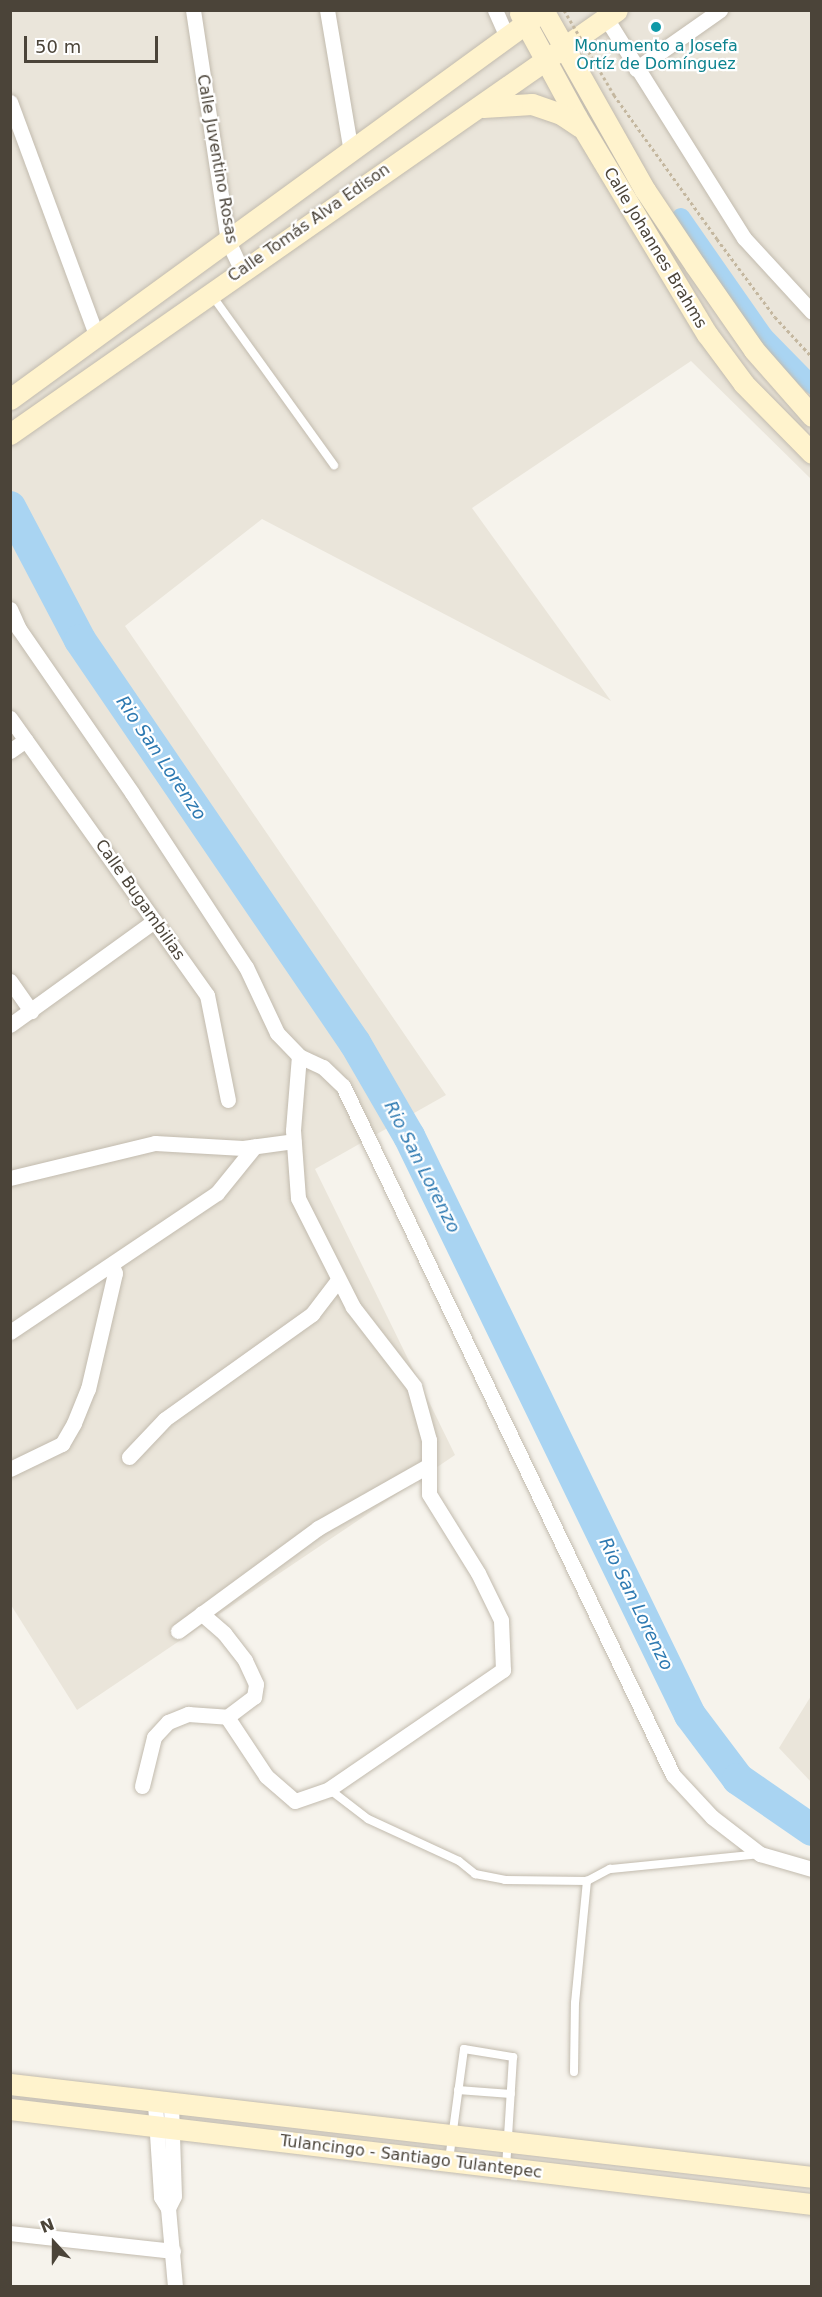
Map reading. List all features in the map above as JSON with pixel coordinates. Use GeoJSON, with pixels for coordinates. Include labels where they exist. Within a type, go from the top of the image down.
{"type":"FeatureCollection","features":[{"type":"Feature","properties":{"kind":"main road","name":"Calle Tomás Alva Edison"},"geometry":{"type":"LineString","coordinates":[[10,399],[351,152],[507,37],[535,13]]}},
{"type":"Feature","properties":{"kind":"main road","name":"Calle Johannes Brahms"},"geometry":{"type":"LineString","coordinates":[[535,13],[562,48],[694,266],[754,350],[812,416]]}},
{"type":"Feature","properties":{"kind":"main road","name":"Calle Johannes Brahms"},"geometry":{"type":"LineString","coordinates":[[535,13],[544,61],[727,362],[769,412],[812,453]]}},
{"type":"Feature","properties":{"kind":"main road","name":"Calle Tomás Alva Edison"},"geometry":{"type":"LineString","coordinates":[[12,433],[242,269],[612,14]]}},
{"type":"Feature","properties":{"kind":"main road"},"geometry":{"type":"LineString","coordinates":[[471,112],[501,103],[532,104],[561,114],[586,132]]}},
{"type":"Feature","properties":{"kind":"main road","name":"Tulancingo - Santiago Tulantepec"},"geometry":{"type":"LineString","coordinates":[[10,2084],[163,2104],[812,2177]]}},
{"type":"Feature","properties":{"kind":"main road","name":"Tulancingo - Santiago Tulantepec"},"geometry":{"type":"LineString","coordinates":[[10,2109],[812,2204]]}},
{"type":"Feature","properties":{"kind":"street","name":"Calle Juventino Rosas"},"geometry":{"type":"LineString","coordinates":[[193,10],[228,241],[242,269]]}},
{"type":"Feature","properties":{"kind":"street"},"geometry":{"type":"LineString","coordinates":[[327,10],[351,152]]}},
{"type":"Feature","properties":{"kind":"street"},"geometry":{"type":"LineString","coordinates":[[495,10],[507,37]]}},
{"type":"Feature","properties":{"kind":"street"},"geometry":{"type":"LineString","coordinates":[[636,69],[720,10]]}},
{"type":"Feature","properties":{"kind":"street"},"geometry":{"type":"LineString","coordinates":[[612,14],[636,69],[744,238],[812,312]]}},
{"type":"Feature","properties":{"kind":"street"},"geometry":{"type":"LineString","coordinates":[[10,102],[97,337]]}},
{"type":"Feature","properties":{"kind":"street"},"geometry":{"type":"LineString","coordinates":[[10,609],[19,629],[246,967],[277,1033],[299,1056],[323,1067],[343,1086],[673,1775],[712,1817],[760,1854],[812,1869]]}},
{"type":"Feature","properties":{"kind":"street","name":"Calle Bugambilias"},"geometry":{"type":"LineString","coordinates":[[10,718],[207,995],[228,1100]]}},
{"type":"Feature","properties":{"kind":"street"},"geometry":{"type":"LineString","coordinates":[[10,751],[26,740]]}},
{"type":"Feature","properties":{"kind":"street"},"geometry":{"type":"LineString","coordinates":[[10,1025],[154,921]]}},
{"type":"Feature","properties":{"kind":"street"},"geometry":{"type":"LineString","coordinates":[[10,981],[31,1011]]}},
{"type":"Feature","properties":{"kind":"street"},"geometry":{"type":"LineString","coordinates":[[227,1717],[266,1776],[295,1801],[329,1789],[503,1670],[501,1620],[478,1573],[429,1494],[426,1467],[429,1440],[414,1386],[353,1307],[298,1198],[294,1141],[299,1056]]}},
{"type":"Feature","properties":{"kind":"street"},"geometry":{"type":"LineString","coordinates":[[10,1178],[155,1143],[255,1146],[294,1141]]}},
{"type":"Feature","properties":{"kind":"street"},"geometry":{"type":"LineString","coordinates":[[10,1332],[112,1266],[217,1193],[255,1146]]}},
{"type":"Feature","properties":{"kind":"street"},"geometry":{"type":"LineString","coordinates":[[10,1469],[62,1444],[74,1423],[88,1389],[115,1274],[112,1266]]}},
{"type":"Feature","properties":{"kind":"street"},"geometry":{"type":"LineString","coordinates":[[129,1457],[165,1419],[312,1314],[338,1280]]}},
{"type":"Feature","properties":{"kind":"street"},"geometry":{"type":"LineString","coordinates":[[178,1631],[318,1527],[426,1467]]}},
{"type":"Feature","properties":{"kind":"street"},"geometry":{"type":"LineString","coordinates":[[142,1786],[154,1737],[168,1722],[188,1714],[210,1719],[227,1717],[254,1697],[255,1684],[238,1651],[201,1613]]}},
{"type":"Feature","properties":{"kind":"street"},"geometry":{"type":"LineString","coordinates":[[163,2104],[161,2197],[168,2208],[175,2286]]}},
{"type":"Feature","properties":{"kind":"street"},"geometry":{"type":"LineString","coordinates":[[10,2233],[173,2251]]}},
{"type":"Feature","properties":{"kind":"lane"},"geometry":{"type":"LineString","coordinates":[[210,292],[334,465]]}},
{"type":"Feature","properties":{"kind":"lane"},"geometry":{"type":"LineString","coordinates":[[329,1789],[368,1819],[459,1861],[475,1874],[505,1880],[587,1881],[610,1869],[760,1854]]}},
{"type":"Feature","properties":{"kind":"lane"},"geometry":{"type":"LineString","coordinates":[[574,2072],[575,2003],[587,1881]]}},
{"type":"Feature","properties":{"kind":"lane"},"geometry":{"type":"LineString","coordinates":[[449,2161],[464,2049],[513,2057],[506,2169]]}},
{"type":"Feature","properties":{"kind":"lane"},"geometry":{"type":"LineString","coordinates":[[458,2090],[512,2094]]}},
{"type":"Feature","properties":{"kind":"path"},"geometry":{"type":"LineString","coordinates":[[564,10],[614,95],[775,317],[812,357]]}},
{"type":"Feature","properties":{"kind":"shaded area"},"geometry":{"type":"Polygon","coordinates":[[[11,11],[811,11],[811,479],[691,361],[472,508],[611,701],[262,519],[125,626],[446,1095],[315,1169],[455,1455],[77,1710],[11,1605],[11,11]]]}},
{"type":"Feature","properties":{"kind":"shaded area"},"geometry":{"type":"Polygon","coordinates":[[[811,1696],[811,1782],[779,1748],[811,1696]]]}},
{"type":"Feature","properties":{"kind":"waterway"},"geometry":{"type":"LineString","coordinates":[[681,217],[764,336],[812,385]]}},
{"type":"Feature","properties":{"kind":"waterway","name":"Rio San Lorenzo"},"geometry":{"type":"LineString","coordinates":[[10,507],[80,640],[355,1043],[409,1136],[690,1715],[738,1779],[812,1830]]}},
{"type":"Feature","properties":{"kind":"place","name":"Monumento a Josefa Ortíz de Domínguez"},"geometry":{"type":"Point","coordinates":[656,27]}}]}
